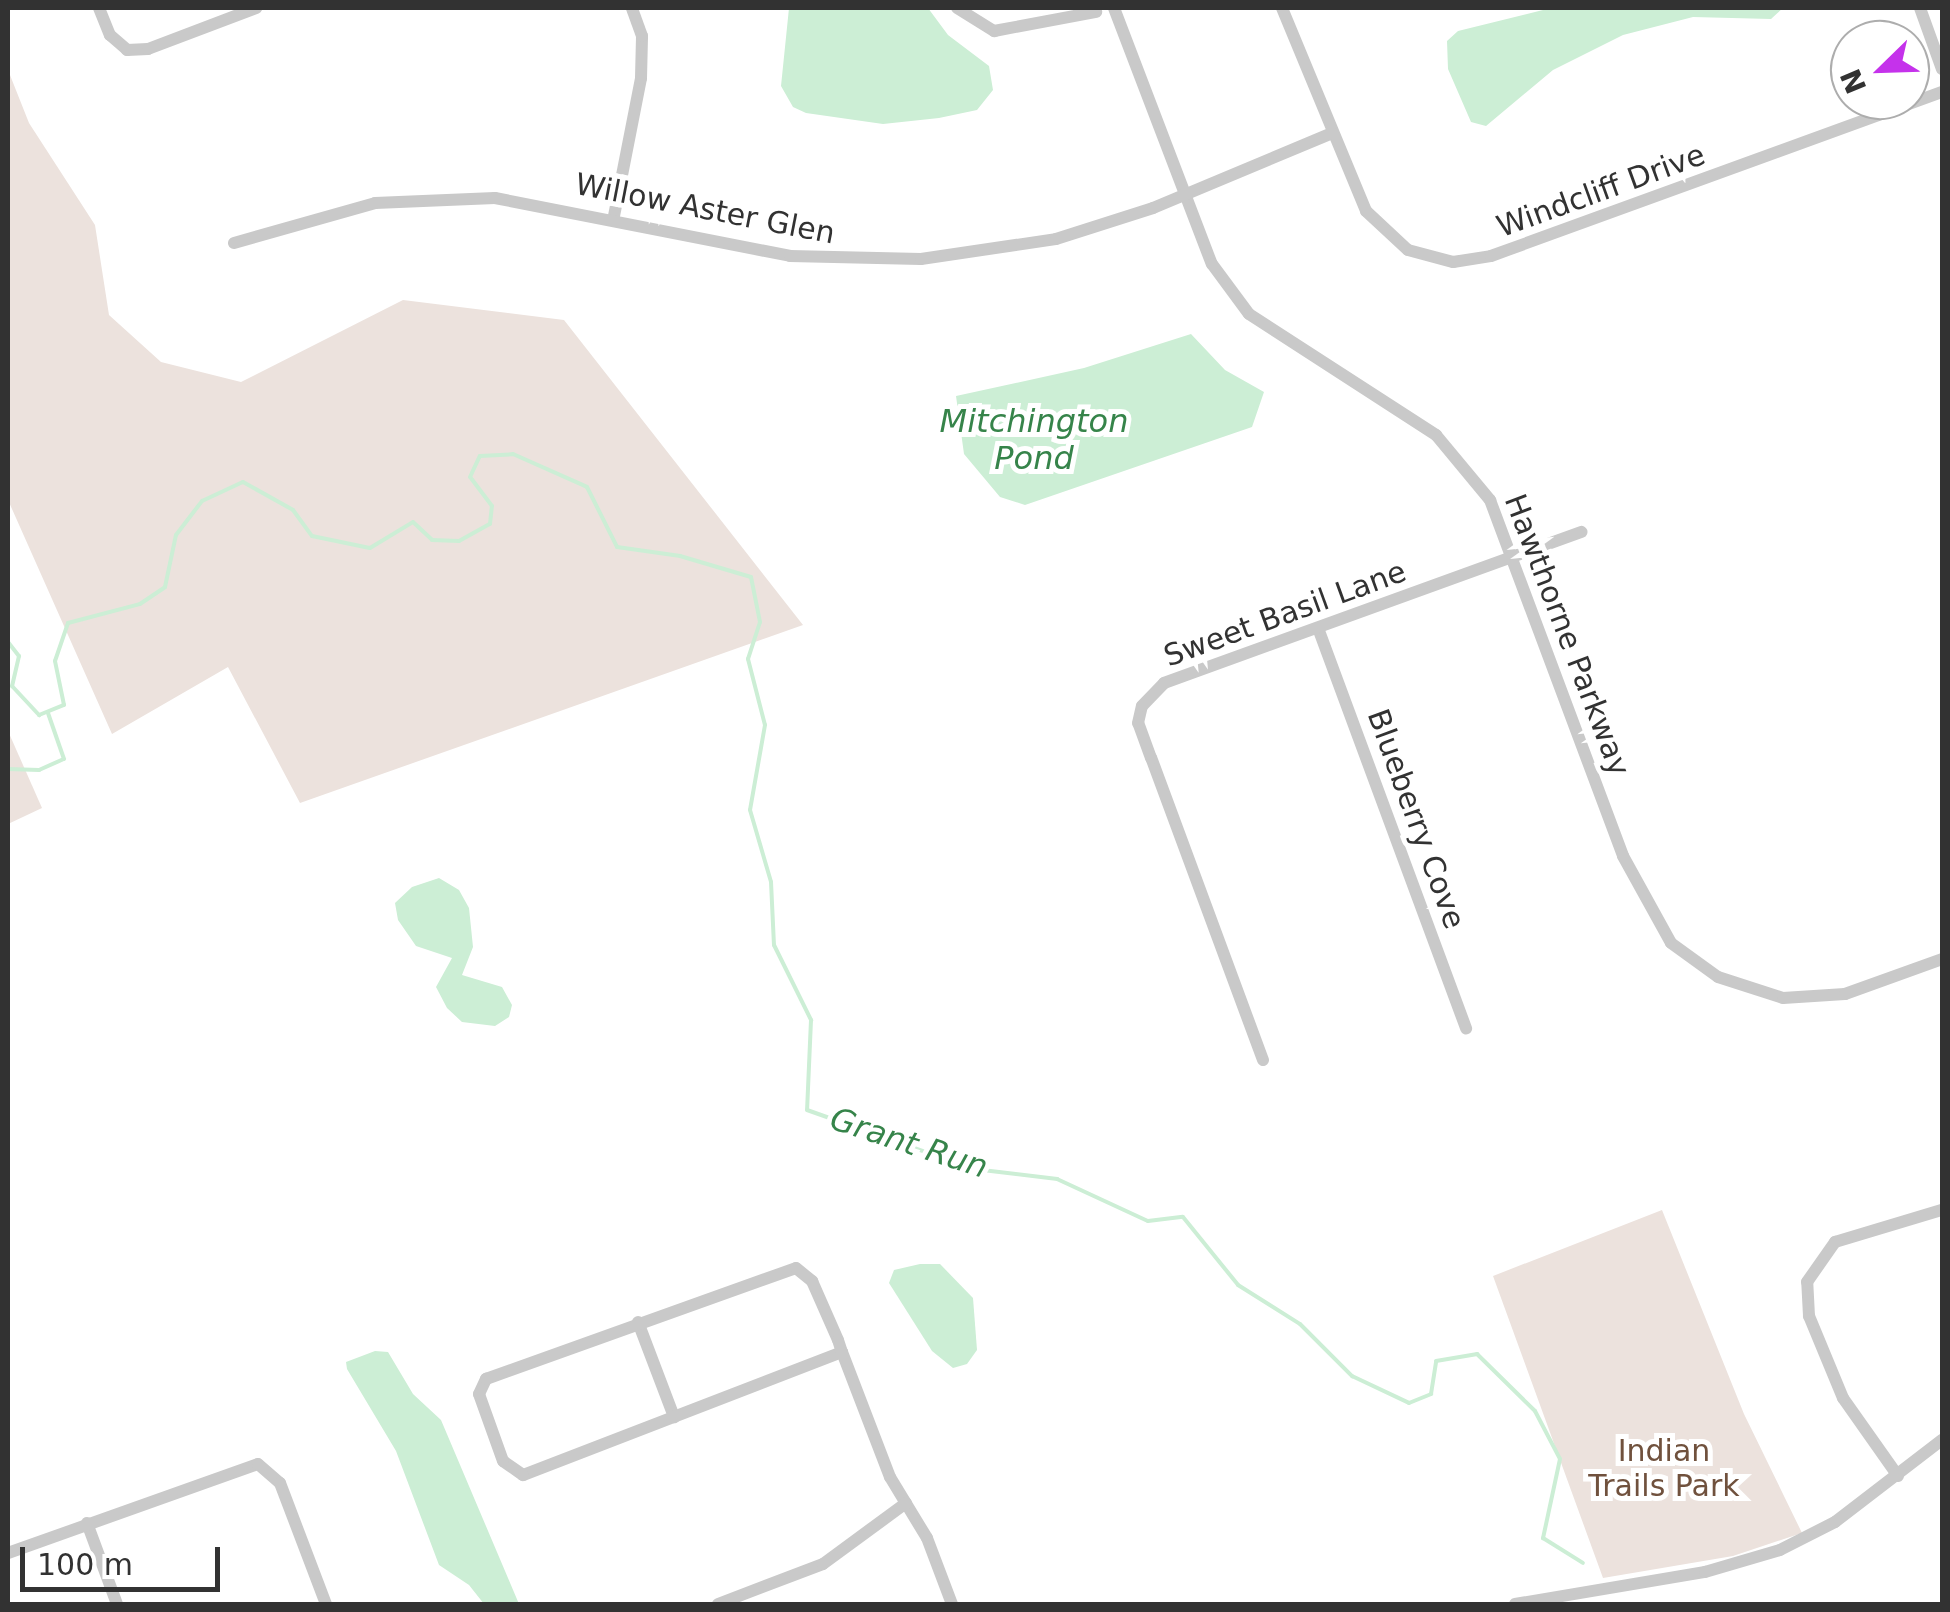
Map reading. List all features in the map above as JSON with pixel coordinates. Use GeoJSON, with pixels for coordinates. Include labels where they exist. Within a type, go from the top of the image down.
{"type":"FeatureCollection","features":[{"type":"Feature","properties":{"kind":"street"},"geometry":{"type":"LineString","coordinates":[[99,8],[110,34],[127,50],[256,8]]}},
{"type":"Feature","properties":{"kind":"street"},"geometry":{"type":"LineString","coordinates":[[614,216],[641,78],[642,36],[632,8]]}},
{"type":"Feature","properties":{"kind":"street"},"geometry":{"type":"LineString","coordinates":[[956,8],[994,31],[1096,12]]}},
{"type":"Feature","properties":{"kind":"street","name":"Hawthorne Parkway"},"geometry":{"type":"LineString","coordinates":[[1114,8],[1212,264],[1249,314],[1456,453],[1490,500],[1623,856],[1671,942],[1718,977],[1783,998],[1845,994],[1942,959]]}},
{"type":"Feature","properties":{"kind":"street","name":"Windcliff Drive"},"geometry":{"type":"LineString","coordinates":[[1282,8],[1332,133],[1374,222],[1408,250],[1453,262],[1491,256],[1942,92]]}},
{"type":"Feature","properties":{"kind":"street"},"geometry":{"type":"LineString","coordinates":[[1920,8],[1942,69]]}},
{"type":"Feature","properties":{"kind":"street","name":"Willow Aster Glen"},"geometry":{"type":"LineString","coordinates":[[234,243],[375,202],[495,198],[614,216],[790,256],[921,260],[1056,238],[1185,194],[1332,133]]}},
{"type":"Feature","properties":{"kind":"street","name":"Sweet Basil Lane"},"geometry":{"type":"LineString","coordinates":[[1263,1060],[1138,722],[1150,692],[1164,683],[1582,532]]}},
{"type":"Feature","properties":{"kind":"street","name":"Blueberry Cove"},"geometry":{"type":"LineString","coordinates":[[1318,628],[1466,1028]]}},
{"type":"Feature","properties":{"kind":"street"},"geometry":{"type":"LineString","coordinates":[[1898,1476],[1843,1398],[1809,1316],[1807,1282],[1835,1242],[1942,1210]]}},
{"type":"Feature","properties":{"kind":"street"},"geometry":{"type":"LineString","coordinates":[[842,1352],[522,1475],[509,1470],[490,1431],[479,1394],[486,1379],[784,1267],[812,1281],[952,1604]]}},
{"type":"Feature","properties":{"kind":"street"},"geometry":{"type":"LineString","coordinates":[[638,1322],[674,1416]]}},
{"type":"Feature","properties":{"kind":"street"},"geometry":{"type":"LineString","coordinates":[[1515,1604],[1762,1557],[1835,1522],[1938,1444],[1942,1460]]}},
{"type":"Feature","properties":{"kind":"street"},"geometry":{"type":"LineString","coordinates":[[8,1554],[250,1464],[264,1465],[280,1483],[326,1604]]}},
{"type":"Feature","properties":{"kind":"street"},"geometry":{"type":"LineString","coordinates":[[718,1604],[824,1564],[906,1503]]}},
{"type":"Feature","properties":{"kind":"street"},"geometry":{"type":"LineString","coordinates":[[87,1523],[117,1604]]}},
{"type":"Feature","properties":{"kind":"green space"},"geometry":{"type":"Polygon","coordinates":[[[8,70],[29,123],[95,225],[109,315],[161,362],[241,382],[403,300],[564,320],[803,625],[300,803],[228,667],[112,734],[8,500],[8,70]]]}},
{"type":"Feature","properties":{"kind":"green space"},"geometry":{"type":"Polygon","coordinates":[[[8,731],[42,808],[8,824],[8,731]]]}},
{"type":"Feature","properties":{"kind":"green space","name":"Indian Trails Park"},"geometry":{"type":"Polygon","coordinates":[[[1662,1210],[1744,1414],[1802,1533],[1733,1556],[1603,1578],[1493,1276],[1662,1210]]]}},
{"type":"Feature","properties":{"kind":"water"},"geometry":{"type":"Polygon","coordinates":[[[789,8],[928,8],[948,35],[989,66],[993,90],[977,110],[939,118],[883,124],[806,113],[793,107],[781,86],[789,8]]]}},
{"type":"Feature","properties":{"kind":"water"},"geometry":{"type":"Polygon","coordinates":[[[1551,8],[1783,8],[1771,19],[1693,17],[1623,35],[1553,70],[1486,126],[1471,122],[1448,69],[1447,41],[1458,31],[1551,8]]]}},
{"type":"Feature","properties":{"kind":"water","name":"Mitchington Pond"},"geometry":{"type":"Polygon","coordinates":[[[1191,334],[1225,370],[1264,392],[1252,427],[1025,505],[1000,497],[964,454],[956,396],[1084,368],[1191,334]]]}},
{"type":"Feature","properties":{"kind":"water"},"geometry":{"type":"Polygon","coordinates":[[[439,878],[459,890],[469,908],[473,947],[462,975],[502,987],[512,1005],[509,1017],[495,1026],[462,1022],[447,1008],[436,987],[452,958],[416,946],[398,920],[395,903],[412,887],[439,878]]]}},
{"type":"Feature","properties":{"kind":"water"},"geometry":{"type":"Polygon","coordinates":[[[940,1264],[973,1298],[977,1350],[967,1364],[953,1368],[932,1351],[889,1283],[894,1270],[940,1264]]]}},
{"type":"Feature","properties":{"kind":"water"},"geometry":{"type":"Polygon","coordinates":[[[375,1351],[388,1352],[413,1394],[441,1420],[519,1604],[484,1604],[469,1585],[439,1565],[396,1451],[347,1369],[346,1362],[375,1351]]]}},
{"type":"Feature","properties":{"kind":"waterway","name":"Grant Run"},"geometry":{"type":"LineString","coordinates":[[8,642],[19,656],[12,686],[39,715],[64,705],[55,661],[68,623],[140,604],[165,587],[176,535],[202,501],[243,482],[293,510],[312,536],[370,548],[413,522],[432,540],[459,541],[490,524],[492,506],[470,477],[480,456],[513,454],[587,487],[617,547],[680,556],[751,577],[760,622],[748,659],[765,725],[750,810],[771,882],[774,945],[811,1020],[807,1110],[974,1169],[1057,1179],[1148,1221],[1183,1217],[1238,1285],[1300,1324],[1352,1376],[1409,1403],[1431,1394],[1436,1361],[1477,1354],[1535,1411],[1560,1459],[1543,1538],[1583,1563]]}},
{"type":"Feature","properties":{"kind":"waterway"},"geometry":{"type":"LineString","coordinates":[[8,769],[39,770],[64,759],[48,713]]}}]}
